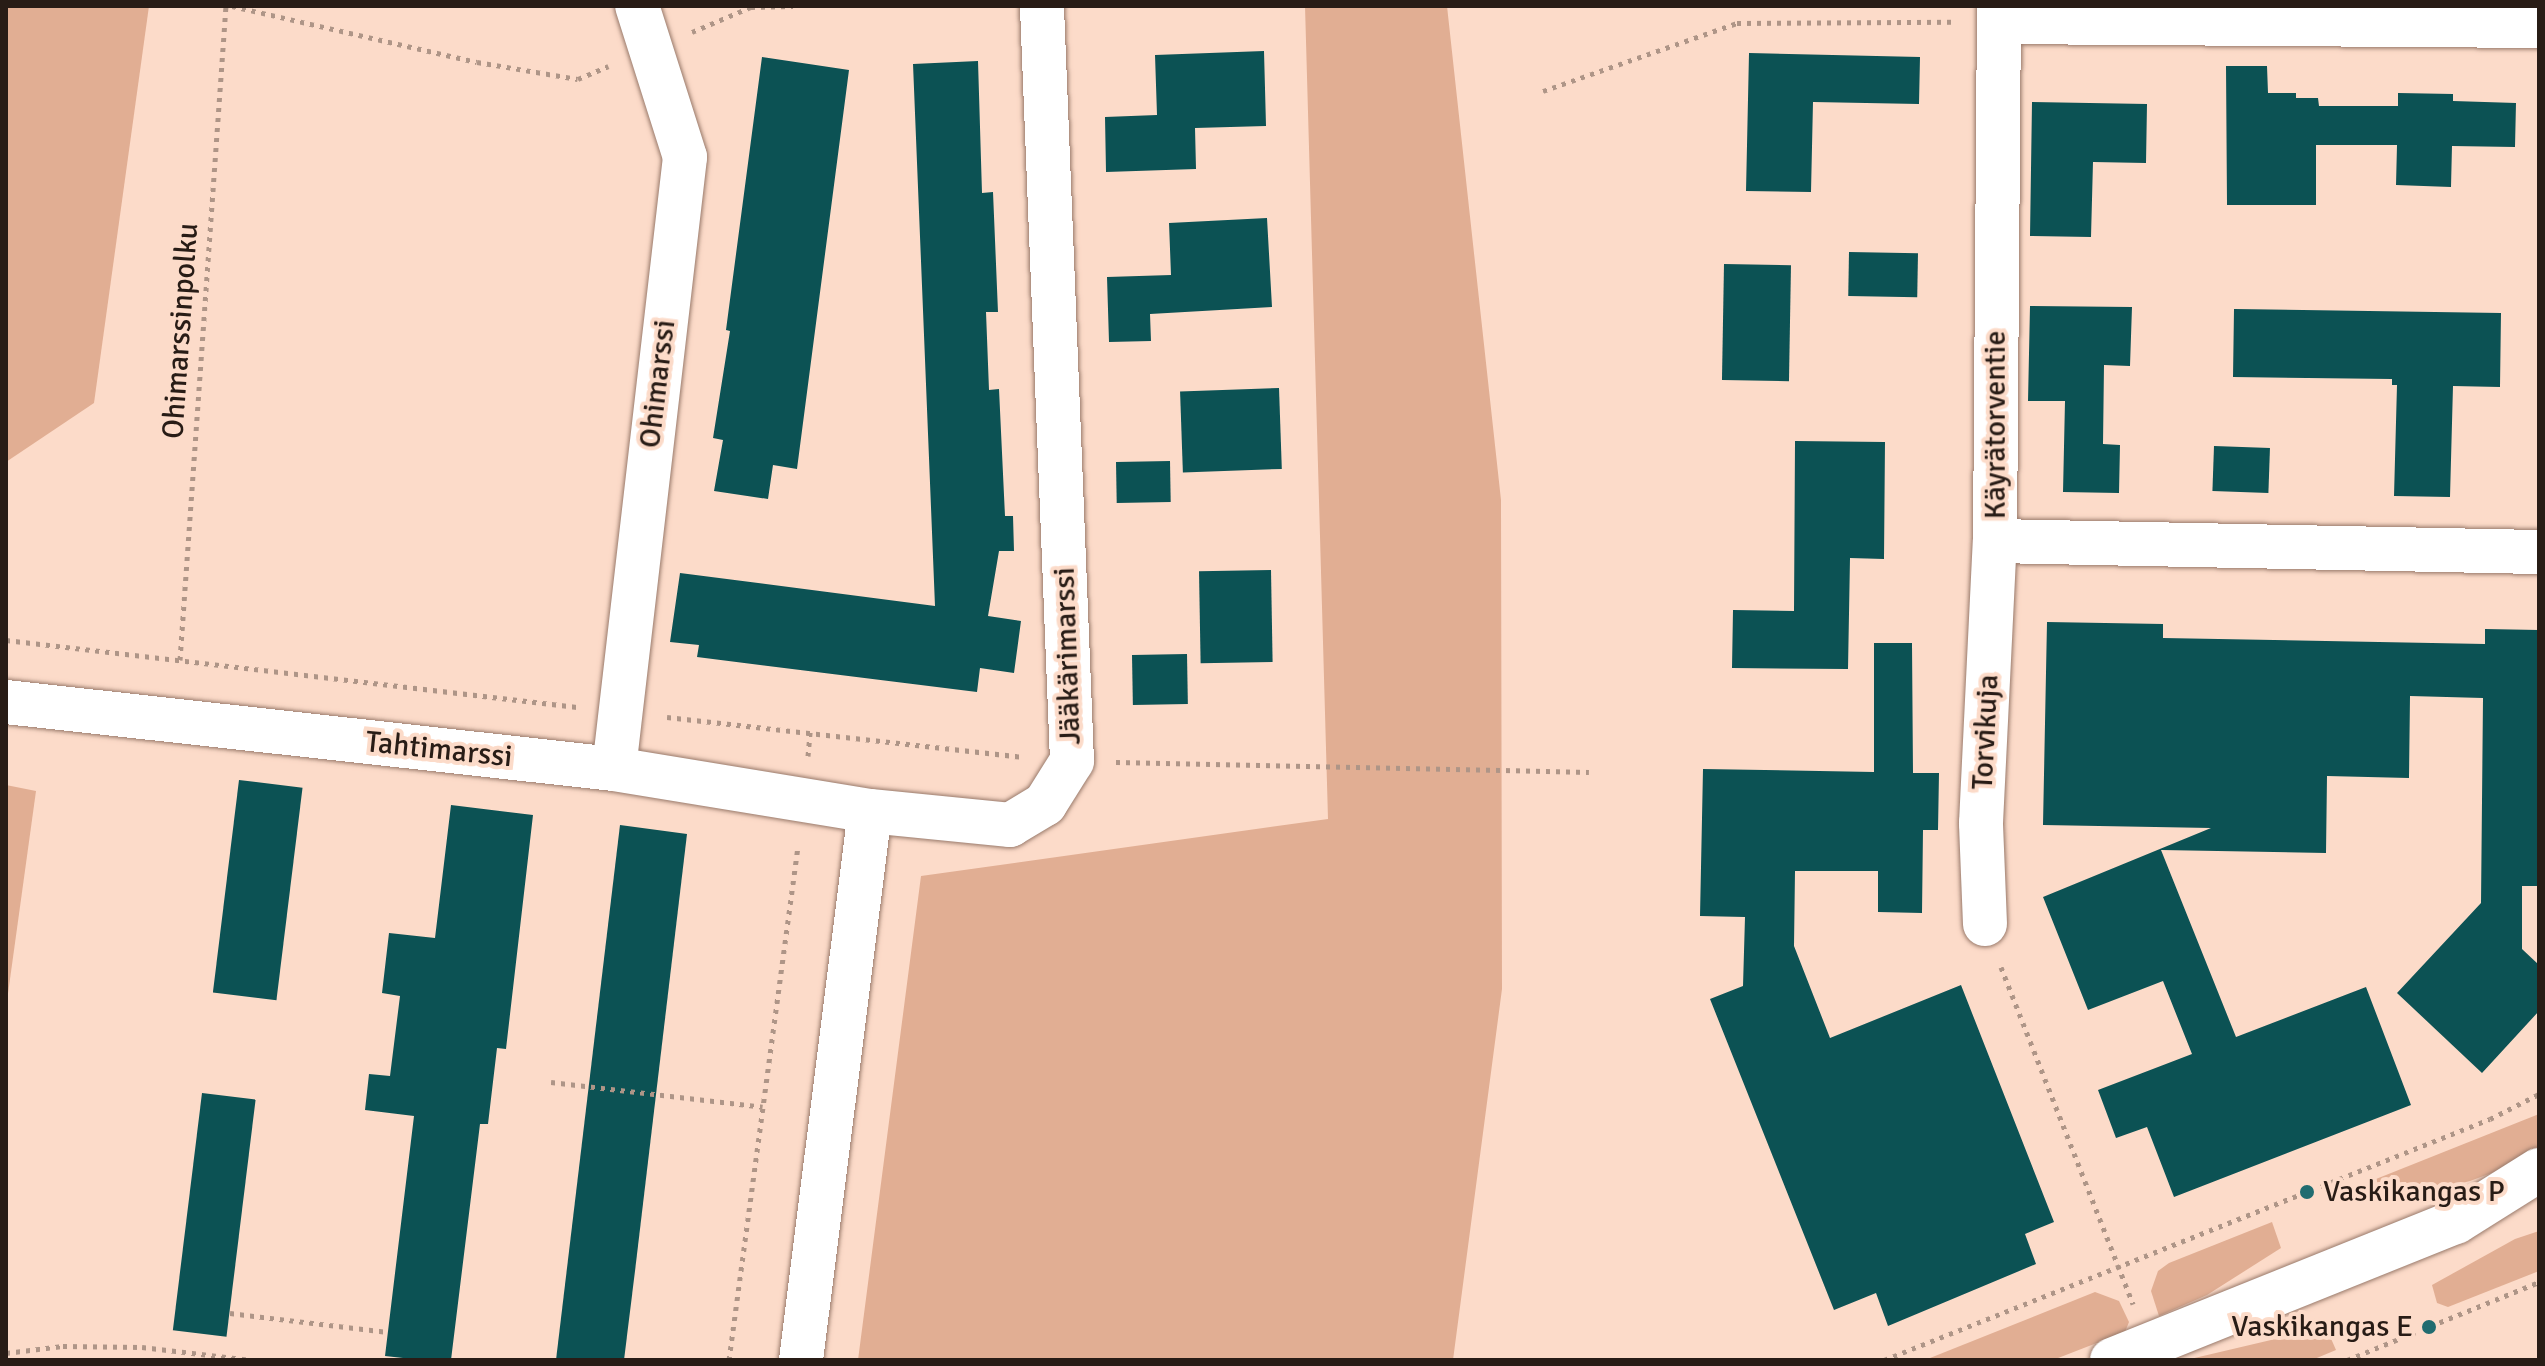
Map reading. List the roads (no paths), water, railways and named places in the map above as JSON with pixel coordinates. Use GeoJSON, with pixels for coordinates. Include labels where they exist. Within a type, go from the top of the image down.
{"type":"FeatureCollection","features":[{"type":"Feature","properties":{"kind":"street","name":"Ohimarssi"},"geometry":{"type":"LineString","coordinates":[[614,769],[685,157],[637,6]]}},
{"type":"Feature","properties":{"kind":"street","name":"Jääkärimarssi"},"geometry":{"type":"LineString","coordinates":[[870,811],[1010,825],[1045,804],[1072,761],[1042,6]]}},
{"type":"Feature","properties":{"kind":"street"},"geometry":{"type":"LineString","coordinates":[[1999,14],[2539,26]]}},
{"type":"Feature","properties":{"kind":"street","name":"Käyrätorventie"},"geometry":{"type":"LineString","coordinates":[[1999,14],[1995,541],[2539,552]]}},
{"type":"Feature","properties":{"kind":"street","name":"Torvikuja"},"geometry":{"type":"LineString","coordinates":[[1985,924],[1981,823],[1995,541]]}},
{"type":"Feature","properties":{"kind":"street","name":"Tahtimarssi"},"geometry":{"type":"LineString","coordinates":[[6,702],[614,769],[870,811]]}},
{"type":"Feature","properties":{"kind":"street"},"geometry":{"type":"LineString","coordinates":[[801,1360],[870,811]]}},
{"type":"Feature","properties":{"kind":"street"},"geometry":{"type":"LineString","coordinates":[[2112,1360],[2456,1222],[2539,1170]]}},
{"type":"Feature","properties":{"kind":"street"},"geometry":{"type":"LineString","coordinates":[[2456,1222],[2539,1206]]}},
{"type":"Feature","properties":{"kind":"place","name":"Vaskikangas P"},"geometry":{"type":"Point","coordinates":[2307,1192]}},
{"type":"Feature","properties":{"kind":"place","name":"Vaskikangas E"},"geometry":{"type":"Point","coordinates":[2429,1327]}}]}
